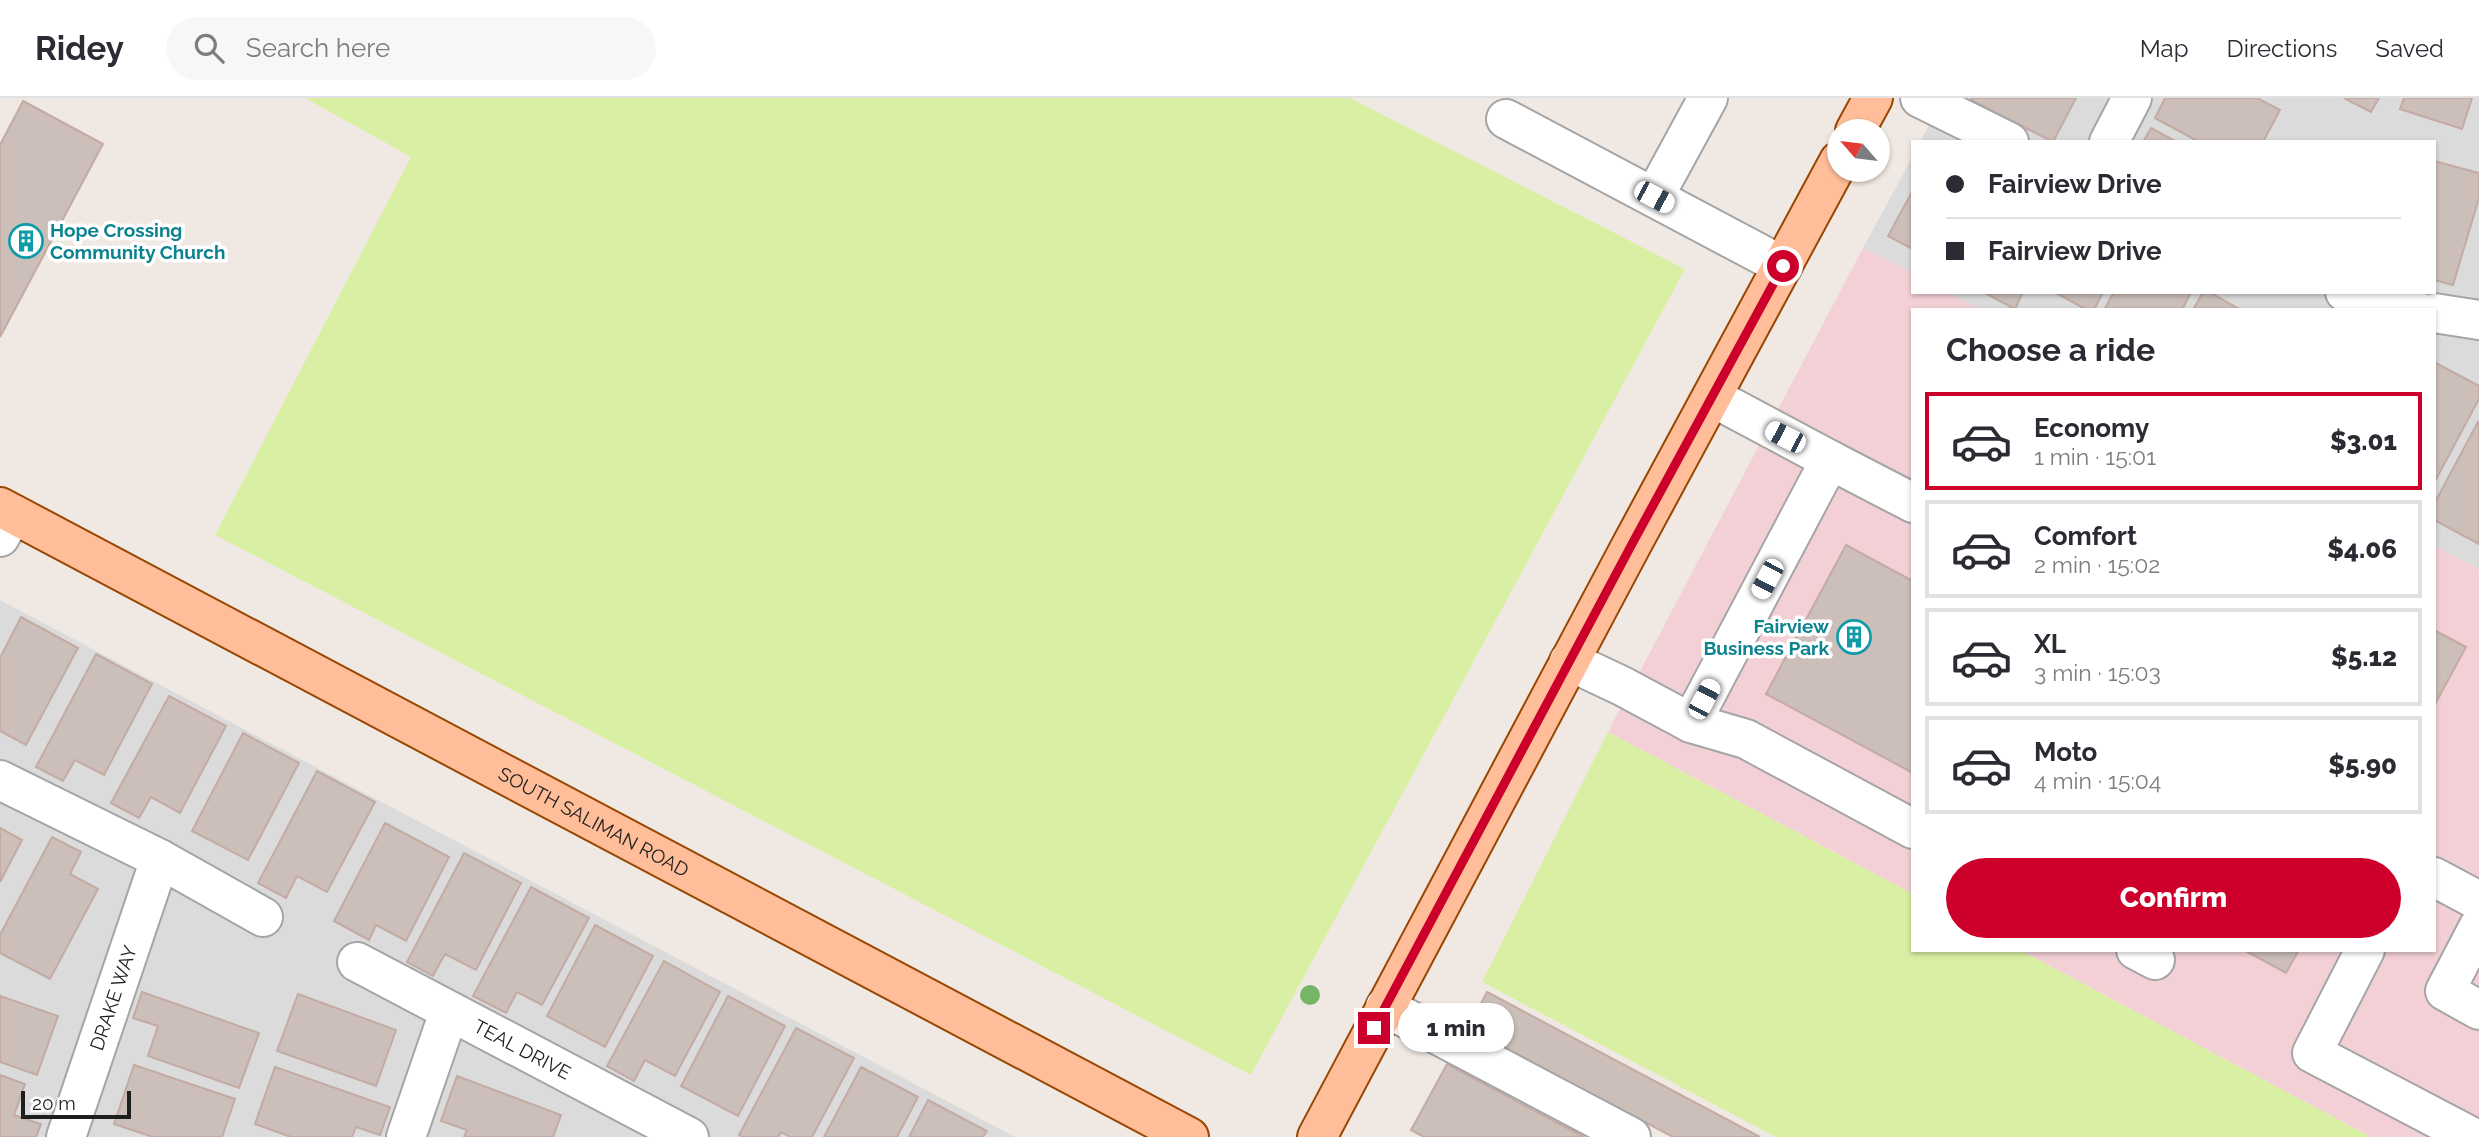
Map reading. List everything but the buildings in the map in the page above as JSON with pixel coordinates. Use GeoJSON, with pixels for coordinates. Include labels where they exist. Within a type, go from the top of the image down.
{"type":"FeatureCollection","features":[{"type":"Feature","properties":{"kind":"main road"},"geometry":{"type":"LineString","coordinates":[[1862,119],[1873,98]]}},
{"type":"Feature","properties":{"kind":"main road"},"geometry":{"type":"LineString","coordinates":[[1317,1137],[1569,661],[1828,182]]}},
{"type":"Feature","properties":{"kind":"main road","name":"SOUTH SALIMAN ROAD"},"geometry":{"type":"LineString","coordinates":[[4,519],[1189,1137]]}},
{"type":"Feature","properties":{"kind":"street"},"geometry":{"type":"LineString","coordinates":[[1654,197],[1707,98]]}},
{"type":"Feature","properties":{"kind":"street"},"geometry":{"type":"LineString","coordinates":[[1920,98],[2005,140]]}},
{"type":"Feature","properties":{"kind":"street"},"geometry":{"type":"LineString","coordinates":[[2110,140],[2132,98]]}},
{"type":"Feature","properties":{"kind":"street"},"geometry":{"type":"LineString","coordinates":[[1506,119],[1783,266]]}},
{"type":"Feature","properties":{"kind":"street"},"geometry":{"type":"LineString","coordinates":[[2351,294],[2410,308]]}},
{"type":"Feature","properties":{"kind":"street"},"geometry":{"type":"LineString","coordinates":[[2436,313],[2479,320]]}},
{"type":"Feature","properties":{"kind":"street"},"geometry":{"type":"LineString","coordinates":[[1712,397],[1911,502]]}},
{"type":"Feature","properties":{"kind":"street"},"geometry":{"type":"LineString","coordinates":[[1691,723],[1830,460]]}},
{"type":"Feature","properties":{"kind":"street"},"geometry":{"type":"LineString","coordinates":[[1569,661],[1691,723],[1746,739],[1911,828]]}},
{"type":"Feature","properties":{"kind":"street"},"geometry":{"type":"LineString","coordinates":[[0,780],[160,859],[263,917]]}},
{"type":"Feature","properties":{"kind":"street","name":"DRAKE WAY"},"geometry":{"type":"LineString","coordinates":[[66,1137],[160,859]]}},
{"type":"Feature","properties":{"kind":"street"},"geometry":{"type":"LineString","coordinates":[[2436,878],[2479,901]]}},
{"type":"Feature","properties":{"kind":"street"},"geometry":{"type":"LineString","coordinates":[[2479,926],[2445,991],[2479,1010]]}},
{"type":"Feature","properties":{"kind":"street"},"geometry":{"type":"LineString","coordinates":[[2364,952],[2312,1053],[2472,1137]]}},
{"type":"Feature","properties":{"kind":"street","name":"TEAL DRIVE"},"geometry":{"type":"LineString","coordinates":[[357,962],[689,1137]]}},
{"type":"Feature","properties":{"kind":"street"},"geometry":{"type":"LineString","coordinates":[[1385,1007],[1631,1137]]}},
{"type":"Feature","properties":{"kind":"street"},"geometry":{"type":"LineString","coordinates":[[406,1137],[449,1012]]}},
{"type":"Feature","properties":{"kind":"shaded area"},"geometry":{"type":"Polygon","coordinates":[[[1944,98],[2479,98],[2479,569],[2436,547],[2436,308],[1977,308],[1952,294],[2436,294],[2436,140],[1921,140],[1944,98]]]}},
{"type":"Feature","properties":{"kind":"shaded area"},"geometry":{"type":"Polygon","coordinates":[[[1911,160],[1911,273],[1863,248],[1911,160]]]}},
{"type":"Feature","properties":{"kind":"shaded area"},"geometry":{"type":"Polygon","coordinates":[[[1863,248],[1911,273],[1911,294],[1952,294],[1977,308],[1911,308],[1911,893],[1608,732],[1863,248]]]}},
{"type":"Feature","properties":{"kind":"shaded area"},"geometry":{"type":"Polygon","coordinates":[[[2436,547],[2479,569],[2479,1137],[2371,1137],[2024,952],[2436,952],[2436,547]]]}},
{"type":"Feature","properties":{"kind":"shaded area"},"geometry":{"type":"Polygon","coordinates":[[[0,600],[1015,1137],[0,1137],[0,600]]]}},
{"type":"Feature","properties":{"kind":"green space"},"geometry":{"type":"Polygon","coordinates":[[[305,98],[1350,98],[1685,269],[1251,1075],[215,535],[411,157],[305,98]]]}},
{"type":"Feature","properties":{"kind":"green space"},"geometry":{"type":"Polygon","coordinates":[[[1608,732],[1911,893],[1911,952],[2024,952],[2371,1137],[1776,1137],[1482,982],[1608,732]]]}},
{"type":"Feature","properties":{"kind":"place","name":"Hope Crossing Community Church"},"geometry":{"type":"Point","coordinates":[26,241]}},
{"type":"Feature","properties":{"kind":"place","name":"Fairview Business Park"},"geometry":{"type":"Point","coordinates":[1854,637]}},
{"type":"Feature","properties":{"kind":"route"},"geometry":{"type":"LineString","coordinates":[[1374,1028],[1783,266]]}}]}
